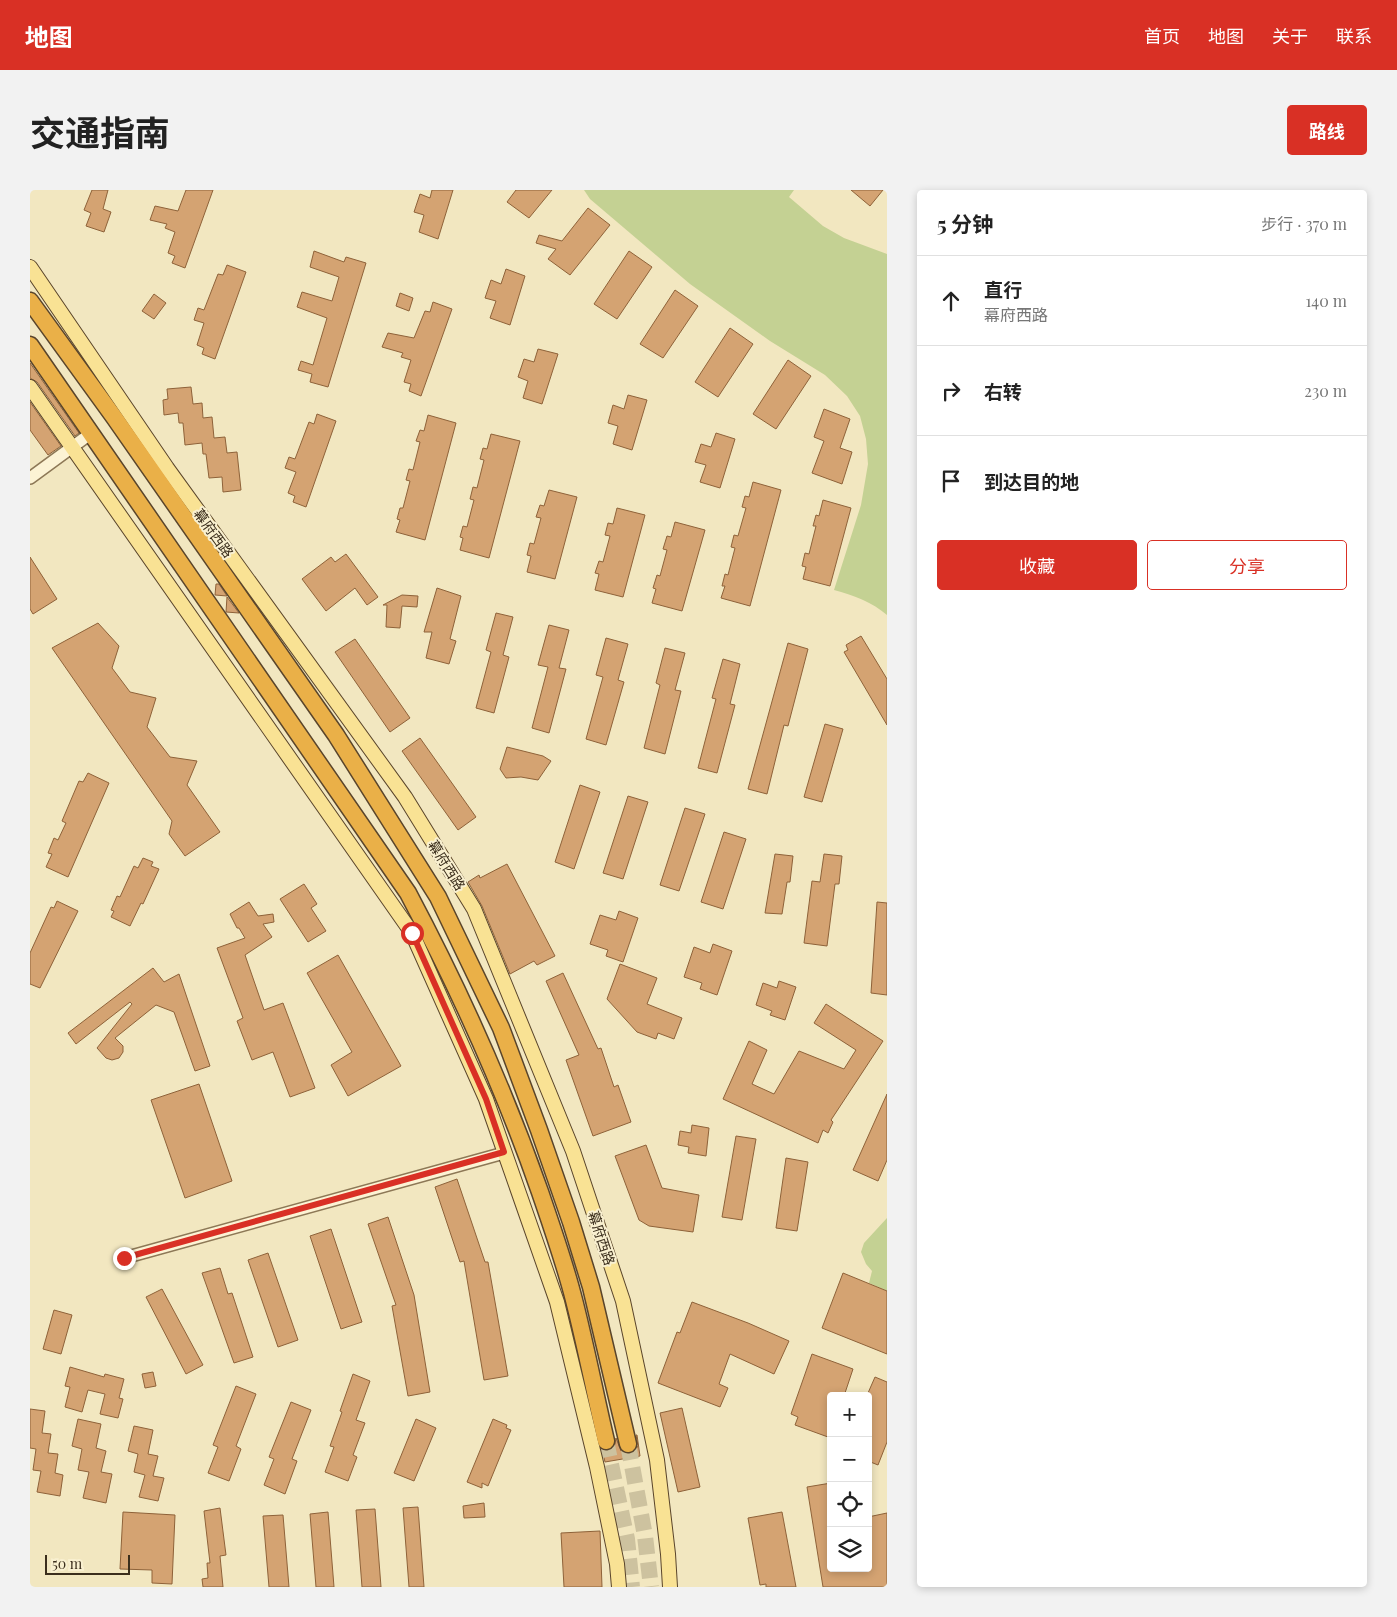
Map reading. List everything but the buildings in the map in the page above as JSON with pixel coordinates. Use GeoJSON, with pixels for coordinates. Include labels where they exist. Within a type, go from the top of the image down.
{"type":"FeatureCollection","features":[{"type":"Feature","properties":{"kind":"highway","name":"幕府西路"},"geometry":{"type":"LineString","coordinates":[[30,301],[114,417],[336,735],[438,897],[501,1028],[540,1130],[591,1287],[628,1444]]}},
{"type":"Feature","properties":{"kind":"highway"},"geometry":{"type":"LineString","coordinates":[[30,345],[408,893],[466,1008],[521,1137],[574,1299],[606,1441]]}},
{"type":"Feature","properties":{"kind":"main road","name":"幕府西路"},"geometry":{"type":"LineString","coordinates":[[30,267],[167,468],[405,797],[474,909],[573,1151],[622,1301],[657,1460],[668,1554]]}},
{"type":"Feature","properties":{"kind":"main road"},"geometry":{"type":"LineString","coordinates":[[30,387],[412,933],[486,1099],[557,1302],[597,1467],[618,1564],[620,1587]]}},
{"type":"Feature","properties":{"kind":"main road"},"geometry":{"type":"LineString","coordinates":[[668,1554],[670,1587]]}},
{"type":"Feature","properties":{"kind":"main road"},"geometry":{"type":"LineString","coordinates":[[668,1554],[679,1587]]}},
{"type":"Feature","properties":{"kind":"street"},"geometry":{"type":"LineString","coordinates":[[30,478],[90,434]]}},
{"type":"Feature","properties":{"kind":"street"},"geometry":{"type":"LineString","coordinates":[[124,1258],[504,1152]]}},
{"type":"Feature","properties":{"kind":"green space"},"geometry":{"type":"Polygon","coordinates":[[[584,190],[794,190],[789,197],[823,226],[844,238],[887,254],[887,615],[875,606],[834,590],[861,505],[868,464],[866,439],[860,416],[847,396],[825,375],[770,341],[690,284],[590,199],[584,190]]]}},
{"type":"Feature","properties":{"kind":"green space"},"geometry":{"type":"Polygon","coordinates":[[[887,1218],[887,1291],[869,1283],[872,1271],[866,1264],[861,1252],[864,1243],[887,1218]]]}},
{"type":"Feature","properties":{"kind":"tunnel"},"geometry":{"type":"LineString","coordinates":[[606,1441],[627,1539],[632,1587]]}},
{"type":"Feature","properties":{"kind":"tunnel"},"geometry":{"type":"LineString","coordinates":[[628,1444],[645,1536],[651,1587]]}},
{"type":"Feature","properties":{"kind":"route"},"geometry":{"type":"LineString","coordinates":[[124,1258],[504,1152],[486,1099],[412,933]]}}]}
